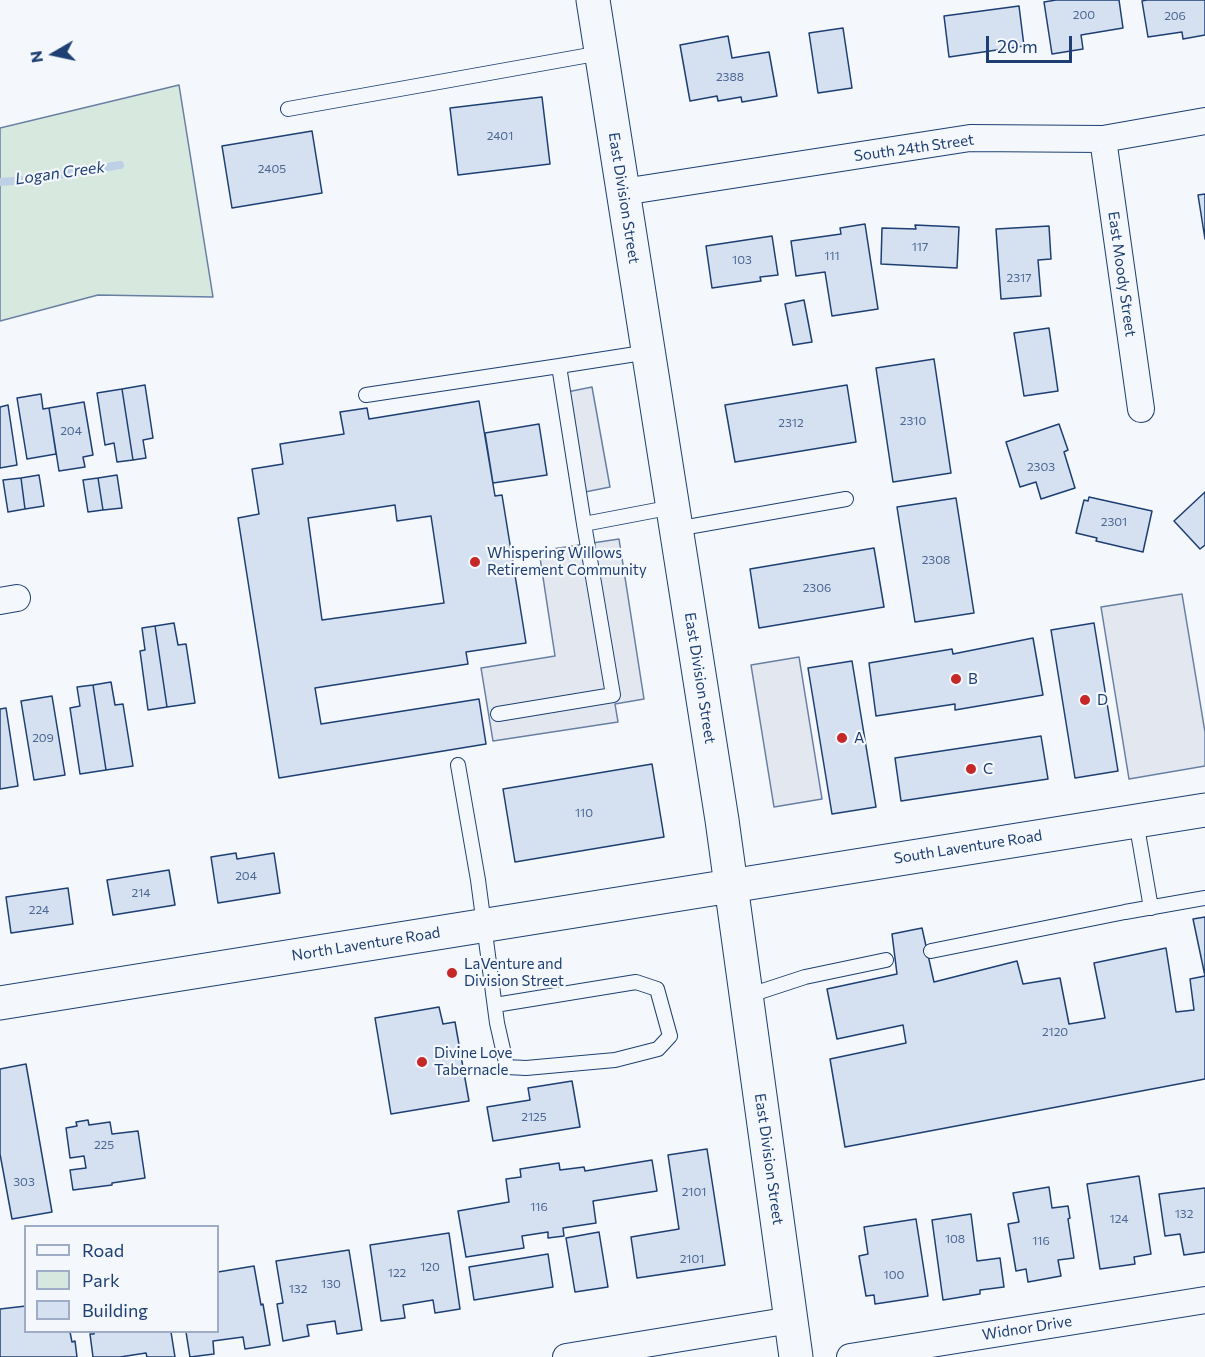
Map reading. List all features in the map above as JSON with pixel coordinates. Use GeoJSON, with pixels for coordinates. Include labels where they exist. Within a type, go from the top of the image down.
{"type":"FeatureCollection","features":[{"type":"Feature","properties":{"kind":"street","name":"East Division Street"},"geometry":{"type":"LineString","coordinates":[[593,0],[722,820],[796,1357]]}},
{"type":"Feature","properties":{"kind":"street","name":"South 24th Street"},"geometry":{"type":"LineString","coordinates":[[624,192],[970,138],[1103,139],[1205,121]]}},
{"type":"Feature","properties":{"kind":"street","name":"East Moody Street"},"geometry":{"type":"LineString","coordinates":[[1103,139],[1141,410]]}},
{"type":"Feature","properties":{"kind":"street","name":"South Laventure Road"},"geometry":{"type":"LineString","coordinates":[[731,885],[1205,810]]}},
{"type":"Feature","properties":{"kind":"street","name":"North Laventure Road"},"geometry":{"type":"LineString","coordinates":[[0,1003],[731,885]]}},
{"type":"Feature","properties":{"kind":"street","name":"Widnor Drive"},"geometry":{"type":"LineString","coordinates":[[850,1357],[1205,1300]]}},
{"type":"Feature","properties":{"kind":"street"},"geometry":{"type":"LineString","coordinates":[[566,1357],[604,1354],[791,1320]]}},
{"type":"Feature","properties":{"kind":"lane"},"geometry":{"type":"LineString","coordinates":[[288,109],[601,53]]}},
{"type":"Feature","properties":{"kind":"lane"},"geometry":{"type":"LineString","coordinates":[[366,395],[649,352]]}},
{"type":"Feature","properties":{"kind":"lane"},"geometry":{"type":"LineString","coordinates":[[498,714],[613,695],[559,366]]}},
{"type":"Feature","properties":{"kind":"lane"},"geometry":{"type":"LineString","coordinates":[[584,524],[675,518],[846,500]]}},
{"type":"Feature","properties":{"kind":"lane"},"geometry":{"type":"LineString","coordinates":[[458,765],[478,880],[497,1023],[507,1067],[526,1068],[615,1060],[658,1049],[670,1036],[657,989],[636,982],[495,1005]]}},
{"type":"Feature","properties":{"kind":"lane"},"geometry":{"type":"LineString","coordinates":[[1136,821],[1151,908]]}},
{"type":"Feature","properties":{"kind":"lane"},"geometry":{"type":"LineString","coordinates":[[932,951],[1205,898]]}},
{"type":"Feature","properties":{"kind":"lane"},"geometry":{"type":"LineString","coordinates":[[747,996],[806,977],[886,960]]}},
{"type":"Feature","properties":{"kind":"green space"},"geometry":{"type":"Polygon","coordinates":[[[179,85],[213,297],[98,295],[0,321],[0,128],[179,85]]]}},
{"type":"Feature","properties":{"kind":"shaded area"},"geometry":{"type":"Polygon","coordinates":[[[592,387],[610,487],[585,492],[567,392],[592,387]]]}},
{"type":"Feature","properties":{"kind":"shaded area"},"geometry":{"type":"Polygon","coordinates":[[[619,539],[644,699],[615,704],[618,722],[493,741],[481,668],[555,656],[539,551],[619,539]]]}},
{"type":"Feature","properties":{"kind":"shaded area"},"geometry":{"type":"Polygon","coordinates":[[[1182,594],[1205,732],[1205,766],[1129,779],[1101,607],[1182,594]]]}},
{"type":"Feature","properties":{"kind":"shaded area"},"geometry":{"type":"Polygon","coordinates":[[[799,657],[822,799],[774,807],[751,665],[799,657]]]}},
{"type":"Feature","properties":{"kind":"building"},"geometry":{"type":"Polygon","coordinates":[[[1119,0],[1123,28],[1081,35],[1083,49],[1052,54],[1044,2],[1119,0]]]}},
{"type":"Feature","properties":{"kind":"building"},"geometry":{"type":"Polygon","coordinates":[[[1205,0],[1205,35],[1183,39],[1182,32],[1148,37],[1142,1],[1205,0]]]}},
{"type":"Feature","properties":{"kind":"building"},"geometry":{"type":"Polygon","coordinates":[[[1019,6],[1024,46],[949,57],[944,16],[1019,6]]]}},
{"type":"Feature","properties":{"kind":"building"},"geometry":{"type":"Polygon","coordinates":[[[843,28],[852,88],[818,93],[809,33],[843,28]]]}},
{"type":"Feature","properties":{"kind":"building"},"geometry":{"type":"Polygon","coordinates":[[[728,36],[732,58],[769,52],[777,96],[742,102],[741,97],[718,101],[717,96],[690,101],[680,45],[728,36]]]}},
{"type":"Feature","properties":{"kind":"building"},"geometry":{"type":"Polygon","coordinates":[[[542,97],[550,164],[458,175],[450,108],[542,97]]]}},
{"type":"Feature","properties":{"kind":"building"},"geometry":{"type":"Polygon","coordinates":[[[312,131],[322,193],[232,208],[222,146],[312,131]]]}},
{"type":"Feature","properties":{"kind":"building"},"geometry":{"type":"Polygon","coordinates":[[[1205,194],[1205,239],[1198,195],[1205,194]]]}},
{"type":"Feature","properties":{"kind":"building"},"geometry":{"type":"Polygon","coordinates":[[[865,224],[878,309],[832,316],[825,272],[796,276],[791,241],[841,234],[840,228],[865,224]]]}},
{"type":"Feature","properties":{"kind":"building"},"geometry":{"type":"Polygon","coordinates":[[[915,225],[959,227],[957,268],[881,264],[882,228],[916,229],[915,225]]]}},
{"type":"Feature","properties":{"kind":"building"},"geometry":{"type":"Polygon","coordinates":[[[1049,226],[1051,259],[1038,260],[1041,296],[1001,299],[996,229],[1049,226]]]}},
{"type":"Feature","properties":{"kind":"building"},"geometry":{"type":"Polygon","coordinates":[[[772,236],[778,275],[760,277],[761,281],[712,288],[706,246],[772,236]]]}},
{"type":"Feature","properties":{"kind":"building"},"geometry":{"type":"Polygon","coordinates":[[[804,300],[812,342],[793,345],[785,304],[804,300]]]}},
{"type":"Feature","properties":{"kind":"building"},"geometry":{"type":"Polygon","coordinates":[[[1049,328],[1058,391],[1024,396],[1014,333],[1049,328]]]}},
{"type":"Feature","properties":{"kind":"building"},"geometry":{"type":"Polygon","coordinates":[[[934,359],[951,473],[893,482],[876,368],[934,359]]]}},
{"type":"Feature","properties":{"kind":"building"},"geometry":{"type":"Polygon","coordinates":[[[145,385],[153,438],[143,440],[146,458],[133,460],[122,389],[145,385]]]}},
{"type":"Feature","properties":{"kind":"building"},"geometry":{"type":"Polygon","coordinates":[[[847,385],[856,442],[735,462],[725,405],[847,385]]]}},
{"type":"Feature","properties":{"kind":"building"},"geometry":{"type":"Polygon","coordinates":[[[122,389],[133,460],[117,462],[114,443],[105,445],[97,393],[122,389]]]}},
{"type":"Feature","properties":{"kind":"building"},"geometry":{"type":"Polygon","coordinates":[[[41,394],[43,409],[49,408],[56,454],[27,459],[17,398],[41,394]]]}},
{"type":"Feature","properties":{"kind":"building","name":"Whispering Willows Retirement Community"},"geometry":{"type":"Polygon","coordinates":[[[479,401],[495,496],[502,495],[526,643],[466,652],[468,664],[315,688],[321,724],[479,699],[486,744],[279,778],[238,518],[259,514],[252,469],[283,464],[280,444],[344,434],[340,412],[367,408],[369,419],[479,401]],[[395,505],[308,518],[322,620],[444,603],[431,516],[397,521],[395,505]]]}},
{"type":"Feature","properties":{"kind":"building"},"geometry":{"type":"Polygon","coordinates":[[[84,402],[93,455],[83,457],[85,467],[59,471],[49,408],[84,402]]]}},
{"type":"Feature","properties":{"kind":"building"},"geometry":{"type":"Polygon","coordinates":[[[8,405],[17,465],[0,468],[0,407],[8,405]]]}},
{"type":"Feature","properties":{"kind":"building"},"geometry":{"type":"Polygon","coordinates":[[[539,424],[547,475],[493,483],[485,433],[539,424]]]}},
{"type":"Feature","properties":{"kind":"building"},"geometry":{"type":"Polygon","coordinates":[[[1059,424],[1068,450],[1064,452],[1075,488],[1041,499],[1036,482],[1020,487],[1006,442],[1059,424]]]}},
{"type":"Feature","properties":{"kind":"building"},"geometry":{"type":"Polygon","coordinates":[[[39,475],[44,506],[25,509],[21,478],[39,475]]]}},
{"type":"Feature","properties":{"kind":"building"},"geometry":{"type":"Polygon","coordinates":[[[117,475],[122,508],[103,510],[98,478],[117,475]]]}},
{"type":"Feature","properties":{"kind":"building"},"geometry":{"type":"Polygon","coordinates":[[[21,478],[25,509],[8,512],[3,480],[21,478]]]}},
{"type":"Feature","properties":{"kind":"building"},"geometry":{"type":"Polygon","coordinates":[[[98,478],[103,510],[88,512],[83,480],[98,478]]]}},
{"type":"Feature","properties":{"kind":"building"},"geometry":{"type":"Polygon","coordinates":[[[1205,492],[1205,545],[1200,549],[1174,521],[1205,492]]]}},
{"type":"Feature","properties":{"kind":"building"},"geometry":{"type":"Polygon","coordinates":[[[1089,497],[1152,511],[1143,552],[1096,541],[1097,538],[1076,533],[1084,500],[1088,501],[1089,497]]]}},
{"type":"Feature","properties":{"kind":"building"},"geometry":{"type":"Polygon","coordinates":[[[956,498],[974,613],[915,622],[897,507],[956,498]]]}},
{"type":"Feature","properties":{"kind":"building"},"geometry":{"type":"Polygon","coordinates":[[[874,548],[884,607],[759,628],[750,569],[874,548]]]}},
{"type":"Feature","properties":{"kind":"building"},"geometry":{"type":"Polygon","coordinates":[[[174,623],[178,645],[186,644],[195,703],[167,707],[155,626],[174,623]]]}},
{"type":"Feature","properties":{"kind":"building","name":"D"},"geometry":{"type":"Polygon","coordinates":[[[1094,623],[1118,771],[1075,778],[1051,630],[1094,623]]]}},
{"type":"Feature","properties":{"kind":"building"},"geometry":{"type":"Polygon","coordinates":[[[155,626],[167,707],[148,710],[140,651],[145,650],[142,628],[155,626]]]}},
{"type":"Feature","properties":{"kind":"building","name":"B"},"geometry":{"type":"Polygon","coordinates":[[[1033,638],[1043,695],[955,710],[955,704],[876,716],[869,663],[952,649],[953,654],[1033,638]]]}},
{"type":"Feature","properties":{"kind":"building","name":"A"},"geometry":{"type":"Polygon","coordinates":[[[852,661],[876,807],[832,814],[808,668],[852,661]]]}},
{"type":"Feature","properties":{"kind":"building"},"geometry":{"type":"Polygon","coordinates":[[[111,682],[115,705],[123,704],[133,766],[106,770],[93,685],[111,682]]]}},
{"type":"Feature","properties":{"kind":"building"},"geometry":{"type":"Polygon","coordinates":[[[93,685],[106,770],[80,774],[70,708],[80,706],[77,687],[93,685]]]}},
{"type":"Feature","properties":{"kind":"building"},"geometry":{"type":"Polygon","coordinates":[[[52,696],[65,775],[34,780],[21,701],[52,696]]]}},
{"type":"Feature","properties":{"kind":"building"},"geometry":{"type":"Polygon","coordinates":[[[6,708],[18,786],[0,789],[0,709],[6,708]]]}},
{"type":"Feature","properties":{"kind":"building","name":"C"},"geometry":{"type":"Polygon","coordinates":[[[1041,736],[1048,779],[901,801],[895,758],[1041,736]]]}},
{"type":"Feature","properties":{"kind":"building"},"geometry":{"type":"Polygon","coordinates":[[[652,764],[664,837],[515,862],[503,789],[652,764]]]}},
{"type":"Feature","properties":{"kind":"building"},"geometry":{"type":"Polygon","coordinates":[[[236,853],[237,859],[274,853],[280,893],[218,903],[211,857],[236,853]]]}},
{"type":"Feature","properties":{"kind":"building"},"geometry":{"type":"Polygon","coordinates":[[[169,870],[175,905],[113,915],[107,880],[169,870]]]}},
{"type":"Feature","properties":{"kind":"building"},"geometry":{"type":"Polygon","coordinates":[[[68,888],[73,924],[11,933],[6,897],[68,888]]]}},
{"type":"Feature","properties":{"kind":"building"},"geometry":{"type":"Polygon","coordinates":[[[1205,917],[1205,976],[1193,919],[1205,917]]]}},
{"type":"Feature","properties":{"kind":"building"},"geometry":{"type":"Polygon","coordinates":[[[922,928],[934,982],[1017,961],[1023,984],[1060,978],[1069,1024],[1105,1018],[1094,963],[1166,948],[1176,1012],[1194,1010],[1190,979],[1205,976],[1205,1079],[845,1147],[830,1059],[906,1043],[903,1025],[837,1039],[827,989],[897,974],[892,934],[922,928]]]}},
{"type":"Feature","properties":{"kind":"building","name":"Divine Love Tabernacle"},"geometry":{"type":"Polygon","coordinates":[[[439,1007],[443,1024],[455,1022],[469,1101],[391,1114],[375,1018],[439,1007]]]}},
{"type":"Feature","properties":{"kind":"building"},"geometry":{"type":"Polygon","coordinates":[[[26,1064],[52,1212],[12,1219],[0,1154],[0,1069],[26,1064]]]}},
{"type":"Feature","properties":{"kind":"building"},"geometry":{"type":"Polygon","coordinates":[[[572,1081],[580,1127],[493,1141],[487,1107],[530,1100],[528,1088],[572,1081]]]}},
{"type":"Feature","properties":{"kind":"building"},"geometry":{"type":"Polygon","coordinates":[[[88,1120],[89,1125],[110,1122],[112,1134],[138,1131],[145,1178],[73,1190],[70,1170],[86,1168],[84,1156],[70,1158],[66,1128],[77,1126],[76,1122],[88,1120]]]}},
{"type":"Feature","properties":{"kind":"building"},"geometry":{"type":"Polygon","coordinates":[[[707,1149],[725,1265],[637,1278],[631,1237],[679,1229],[668,1155],[707,1149]]]}},
{"type":"Feature","properties":{"kind":"building"},"geometry":{"type":"Polygon","coordinates":[[[652,1160],[657,1191],[593,1201],[596,1223],[563,1228],[564,1236],[548,1238],[548,1232],[522,1236],[524,1248],[466,1257],[458,1211],[509,1202],[506,1179],[521,1177],[520,1169],[559,1163],[560,1170],[584,1167],[585,1171],[652,1160]]]}},
{"type":"Feature","properties":{"kind":"building"},"geometry":{"type":"Polygon","coordinates":[[[1139,1176],[1151,1254],[1134,1257],[1135,1264],[1100,1269],[1087,1184],[1139,1176]]]}},
{"type":"Feature","properties":{"kind":"building"},"geometry":{"type":"Polygon","coordinates":[[[1049,1187],[1052,1208],[1068,1206],[1074,1258],[1058,1260],[1061,1276],[1028,1282],[1026,1269],[1016,1271],[1008,1224],[1019,1222],[1013,1193],[1049,1187]]]}},
{"type":"Feature","properties":{"kind":"building"},"geometry":{"type":"Polygon","coordinates":[[[1205,1188],[1205,1252],[1184,1255],[1180,1234],[1165,1236],[1159,1194],[1205,1188]]]}},
{"type":"Feature","properties":{"kind":"building"},"geometry":{"type":"Polygon","coordinates":[[[971,1214],[977,1261],[1000,1258],[1004,1287],[980,1290],[980,1294],[943,1300],[932,1220],[971,1214]]]}},
{"type":"Feature","properties":{"kind":"building"},"geometry":{"type":"Polygon","coordinates":[[[916,1219],[928,1296],[875,1304],[874,1295],[866,1296],[859,1256],[868,1254],[864,1227],[916,1219]]]}},
{"type":"Feature","properties":{"kind":"building"},"geometry":{"type":"Polygon","coordinates":[[[599,1232],[608,1287],[575,1292],[566,1238],[599,1232]]]}},
{"type":"Feature","properties":{"kind":"building"},"geometry":{"type":"Polygon","coordinates":[[[449,1233],[460,1309],[435,1313],[433,1300],[403,1305],[405,1318],[381,1321],[370,1245],[449,1233]]]}},
{"type":"Feature","properties":{"kind":"building"},"geometry":{"type":"Polygon","coordinates":[[[349,1250],[362,1330],[337,1334],[335,1321],[307,1325],[309,1336],[283,1341],[277,1304],[283,1303],[276,1261],[349,1250]]]}},
{"type":"Feature","properties":{"kind":"building"},"geometry":{"type":"Polygon","coordinates":[[[548,1254],[553,1287],[474,1300],[469,1267],[548,1254]]]}},
{"type":"Feature","properties":{"kind":"building"},"geometry":{"type":"Polygon","coordinates":[[[254,1266],[270,1345],[245,1349],[243,1337],[213,1341],[214,1354],[190,1357],[186,1333],[219,1333],[219,1272],[254,1266]]]}},
{"type":"Feature","properties":{"kind":"building"},"geometry":{"type":"Polygon","coordinates":[[[24,1306],[24,1333],[70,1333],[72,1342],[75,1341],[77,1357],[0,1357],[0,1309],[24,1306]]]}},
{"type":"Feature","properties":{"kind":"building"},"geometry":{"type":"Polygon","coordinates":[[[171,1333],[175,1357],[147,1357],[146,1353],[120,1357],[93,1357],[90,1334],[171,1333]]]}},
{"type":"Feature","properties":{"kind":"waterway","name":"Logan Creek"},"geometry":{"type":"LineString","coordinates":[[0,182],[120,165]]}},
{"type":"Feature","properties":{"kind":"place","name":"Whispering Willows Retirement Community"},"geometry":{"type":"Point","coordinates":[475,562]}},
{"type":"Feature","properties":{"kind":"place","name":"B"},"geometry":{"type":"Point","coordinates":[956,679]}},
{"type":"Feature","properties":{"kind":"place","name":"D"},"geometry":{"type":"Point","coordinates":[1085,700]}},
{"type":"Feature","properties":{"kind":"place","name":"A"},"geometry":{"type":"Point","coordinates":[842,738]}},
{"type":"Feature","properties":{"kind":"place","name":"C"},"geometry":{"type":"Point","coordinates":[971,769]}},
{"type":"Feature","properties":{"kind":"place","name":"LaVenture and Division Street"},"geometry":{"type":"Point","coordinates":[452,973]}},
{"type":"Feature","properties":{"kind":"place","name":"Divine Love Tabernacle"},"geometry":{"type":"Point","coordinates":[422,1062]}}]}
